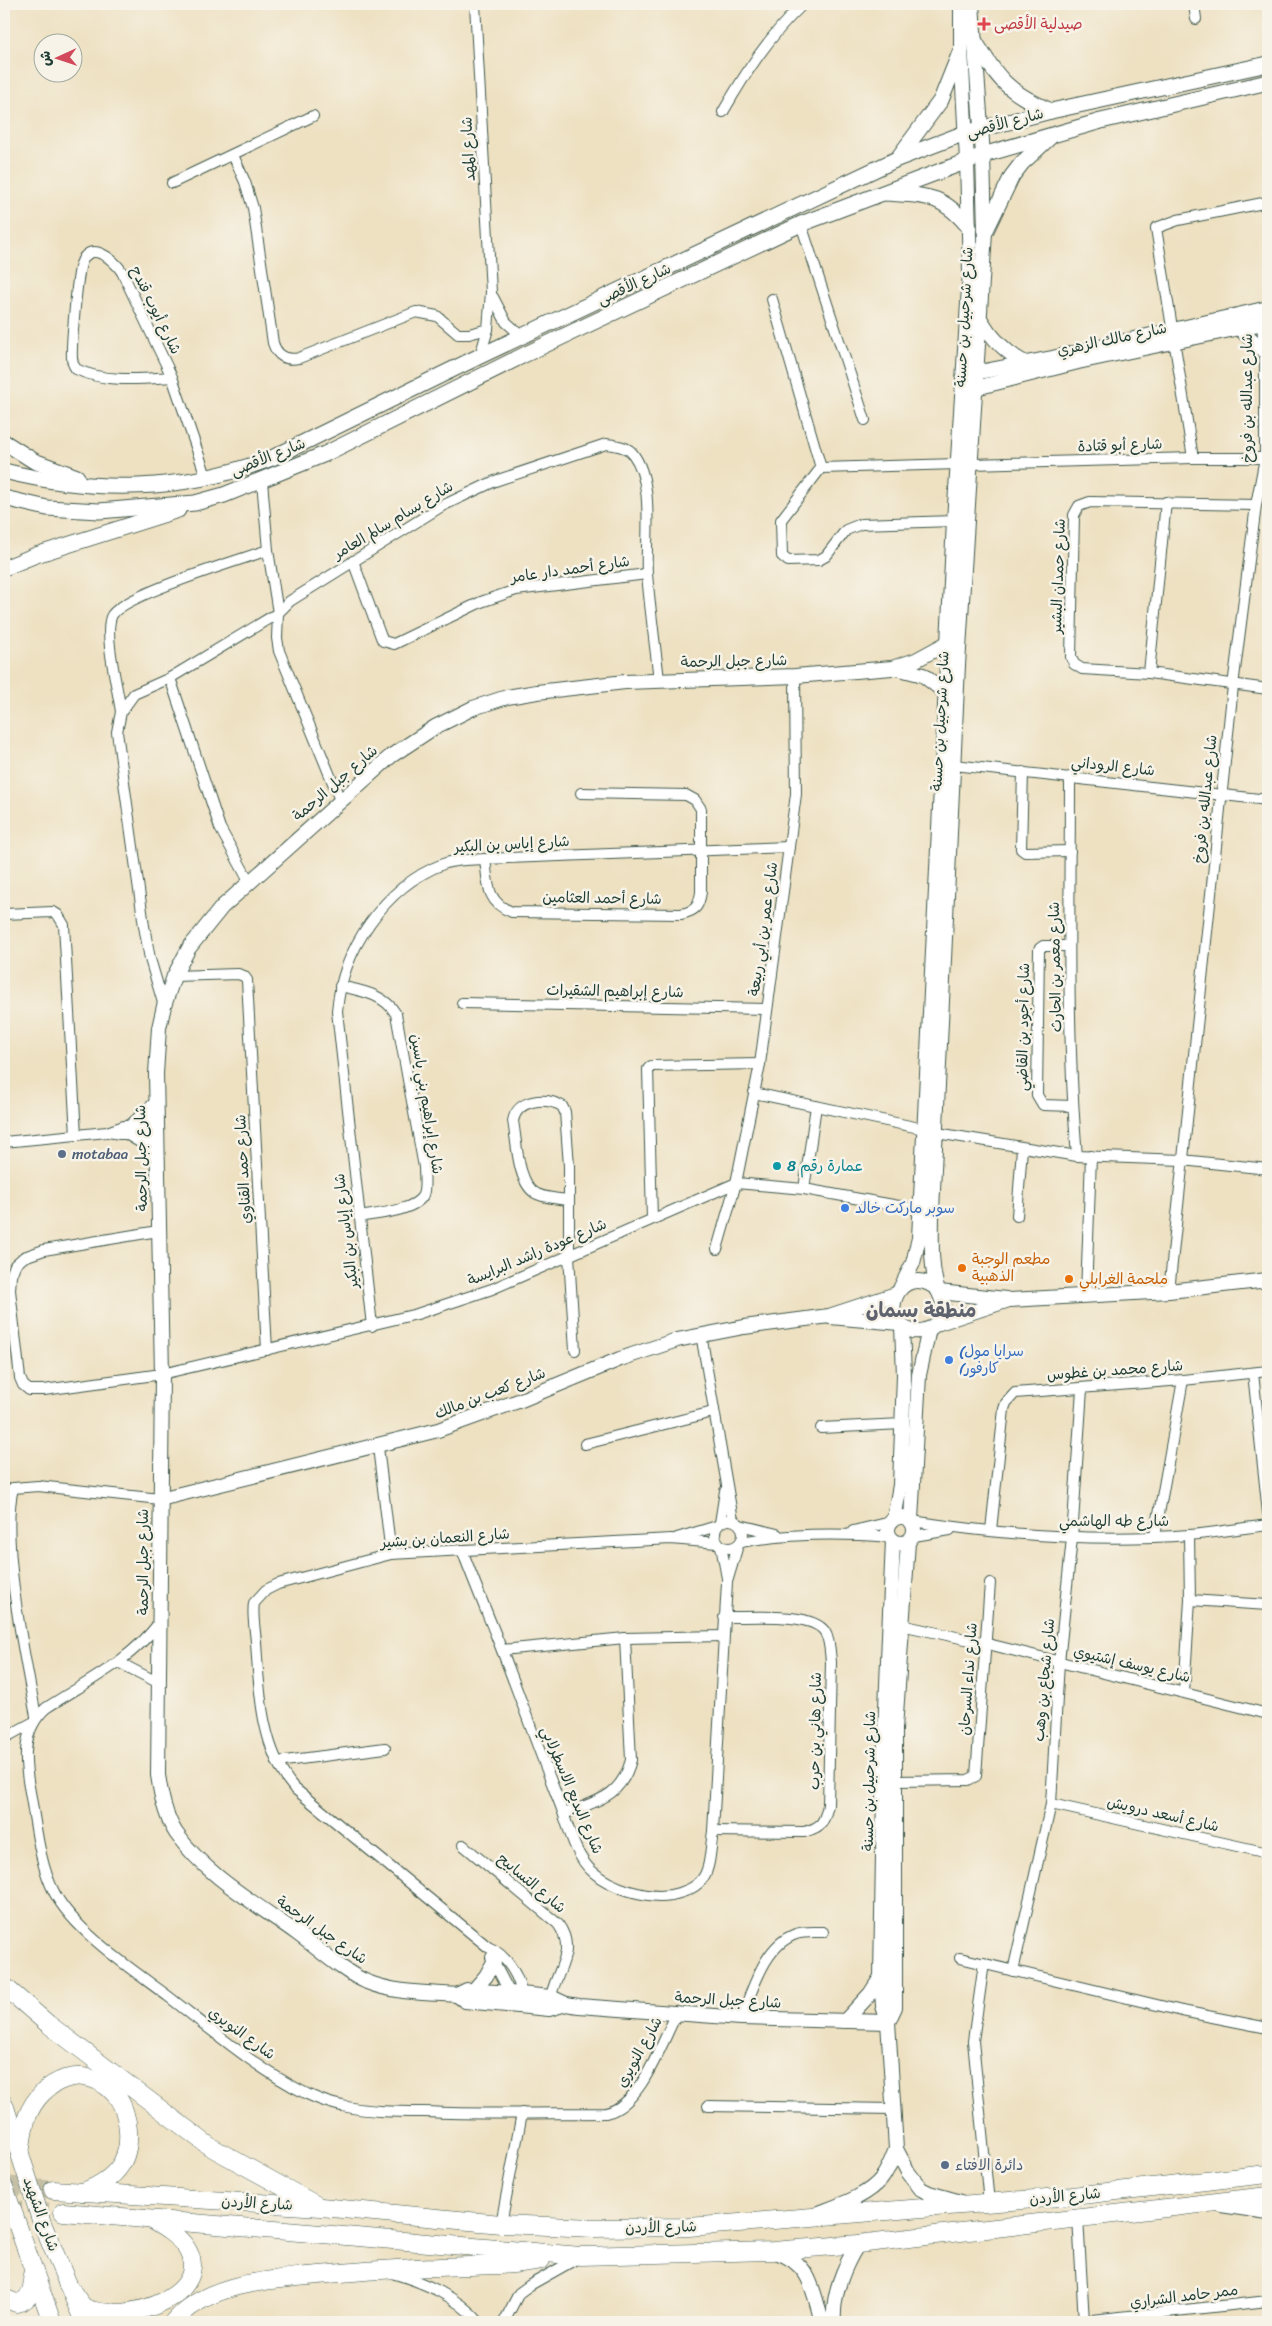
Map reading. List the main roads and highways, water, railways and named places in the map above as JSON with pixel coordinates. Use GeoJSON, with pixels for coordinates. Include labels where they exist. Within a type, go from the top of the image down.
{"type":"FeatureCollection","features":[{"type":"Feature","properties":{"kind":"highway"},"geometry":{"type":"LineString","coordinates":[[4,1986],[48,2024],[209,2146],[321,2207]]}},
{"type":"Feature","properties":{"kind":"highway"},"geometry":{"type":"LineString","coordinates":[[20,2154],[27,2118],[45,2089],[56,2081],[70,2077],[90,2079],[103,2085],[116,2095],[123,2107],[129,2132],[127,2150],[120,2166],[109,2179],[80,2193]]}},
{"type":"Feature","properties":{"kind":"highway","name":"شارع الشهيد"},"geometry":{"type":"LineString","coordinates":[[4,2104],[42,2223],[84,2322]]}},
{"type":"Feature","properties":{"kind":"highway","name":"شارع الأردن"},"geometry":{"type":"LineString","coordinates":[[53,2190],[321,2207],[501,2224],[593,2228],[689,2227],[989,2203],[1268,2174]]}},
{"type":"Feature","properties":{"kind":"highway","name":"شارع الشهيد"},"geometry":{"type":"LineString","coordinates":[[4,2187],[50,2320]]}},
{"type":"Feature","properties":{"kind":"highway","name":"شارع الأردن"},"geometry":{"type":"LineString","coordinates":[[63,2212],[572,2256],[773,2251],[858,2244],[1201,2202],[1268,2196]]}},
{"type":"Feature","properties":{"kind":"highway"},"geometry":{"type":"LineString","coordinates":[[67,2283],[79,2302],[86,2309],[110,2319],[127,2321],[142,2319],[153,2316],[174,2302],[188,2282],[191,2268],[190,2256],[185,2246],[176,2237],[148,2219]]}},
{"type":"Feature","properties":{"kind":"highway"},"geometry":{"type":"LineString","coordinates":[[174,2322],[190,2306],[215,2293],[236,2286],[268,2280],[377,2269],[509,2264],[572,2256]]}},
{"type":"Feature","properties":{"kind":"highway"},"geometry":{"type":"LineString","coordinates":[[4,2298],[16,2303],[28,2298],[32,2290],[31,2267]]}},
{"type":"Feature","properties":{"kind":"main road"},"geometry":{"type":"LineString","coordinates":[[974,40],[994,73],[1005,85],[1021,98],[1051,110]]}},
{"type":"Feature","properties":{"kind":"main road"},"geometry":{"type":"LineString","coordinates":[[897,159],[941,100],[961,50]]}},
{"type":"Feature","properties":{"kind":"main road","name":"شارع الأقصى"},"geometry":{"type":"LineString","coordinates":[[4,471],[50,481],[133,487],[170,485],[207,479],[244,469],[272,458],[480,356],[897,159],[965,133],[1051,110],[1268,64]]}},
{"type":"Feature","properties":{"kind":"main road","name":"شارع الأقصى"},"geometry":{"type":"LineString","coordinates":[[4,498],[46,508],[99,511],[195,503],[262,481],[325,454],[526,354],[801,224],[983,155],[1128,114],[1268,82]]}},
{"type":"Feature","properties":{"kind":"main road"},"geometry":{"type":"LineString","coordinates":[[985,232],[1012,176],[1022,163],[1053,134]]}},
{"type":"Feature","properties":{"kind":"main road"},"geometry":{"type":"LineString","coordinates":[[880,193],[936,199],[956,211],[969,227]]}},
{"type":"Feature","properties":{"kind":"main road"},"geometry":{"type":"LineString","coordinates":[[4,442],[48,467],[104,486]]}},
{"type":"Feature","properties":{"kind":"main road"},"geometry":{"type":"LineString","coordinates":[[4,568],[36,555],[147,522],[195,503]]}},
{"type":"Feature","properties":{"kind":"tunnel"},"geometry":{"type":"LineString","coordinates":[[4,2185],[53,2190]]}},
{"type":"Feature","properties":{"kind":"tunnel"},"geometry":{"type":"LineString","coordinates":[[4,2210],[63,2212]]}},
{"type":"Feature","properties":{"kind":"place","name":"صيدلية الأقصى"},"geometry":{"type":"Point","coordinates":[984,24]}},
{"type":"Feature","properties":{"kind":"place","name":"motabaa"},"geometry":{"type":"Point","coordinates":[62,1154]}},
{"type":"Feature","properties":{"kind":"place","name":"عمارة رقم 8"},"geometry":{"type":"Point","coordinates":[777,1166]}},
{"type":"Feature","properties":{"kind":"place","name":"سوبر ماركت خالد"},"geometry":{"type":"Point","coordinates":[845,1208]}},
{"type":"Feature","properties":{"kind":"place","name":"مطعم الوجبة الذهبية"},"geometry":{"type":"Point","coordinates":[962,1268]}},
{"type":"Feature","properties":{"kind":"place","name":"ملحمة الغرابلي"},"geometry":{"type":"Point","coordinates":[1069,1279]}},
{"type":"Feature","properties":{"kind":"place","name":"(سرايا مول (كارفور"},"geometry":{"type":"Point","coordinates":[949,1360]}},
{"type":"Feature","properties":{"kind":"place","name":"دائرة الافتاء"},"geometry":{"type":"Point","coordinates":[945,2165]}},
{"type":"Feature","properties":{"kind":"district","name":"منطقة بسمان"},"geometry":{"type":"Point","coordinates":[921,1310]}}]}
